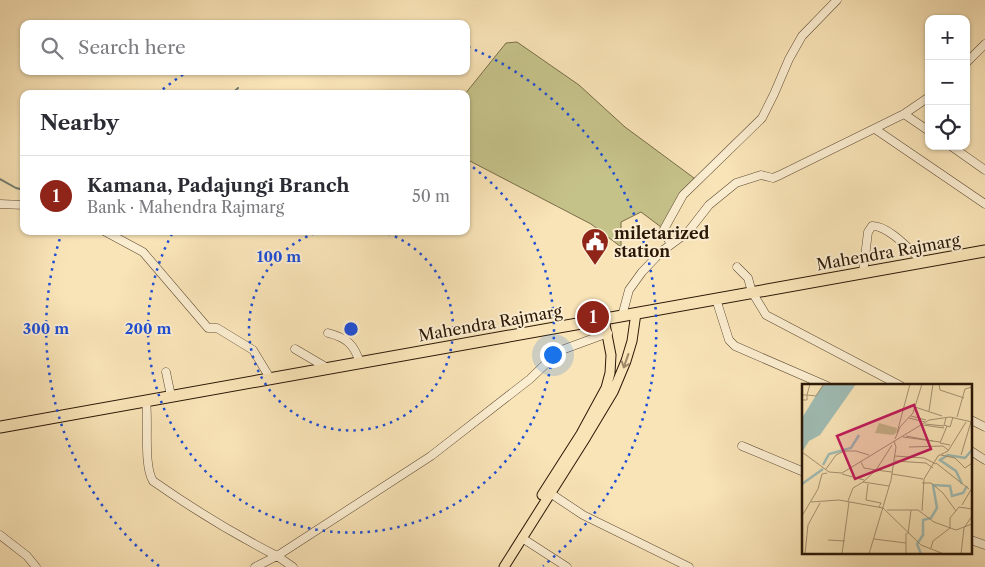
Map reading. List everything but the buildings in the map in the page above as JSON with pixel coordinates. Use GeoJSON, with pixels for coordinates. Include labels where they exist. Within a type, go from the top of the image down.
{"type":"FeatureCollection","features":[{"type":"Feature","properties":{"kind":"highway","name":"Mahendra Rajmarg"},"geometry":{"type":"LineString","coordinates":[[0,427],[984,252]]}},
{"type":"Feature","properties":{"kind":"main road"},"geometry":{"type":"LineString","coordinates":[[504,567],[613,392],[626,361],[632,340],[636,313]]}},
{"type":"Feature","properties":{"kind":"main road"},"geometry":{"type":"LineString","coordinates":[[497,567],[581,434],[606,388],[612,355],[604,319]]}},
{"type":"Feature","properties":{"kind":"street"},"geometry":{"type":"LineString","coordinates":[[670,244],[663,231],[683,195],[762,118],[789,59],[802,36],[837,0]]}},
{"type":"Feature","properties":{"kind":"street"},"geometry":{"type":"LineString","coordinates":[[969,60],[985,44]]}},
{"type":"Feature","properties":{"kind":"street"},"geometry":{"type":"LineString","coordinates":[[622,316],[629,290],[647,266],[670,244],[688,232],[709,205],[736,183],[761,175],[773,178],[875,129],[904,114],[925,100]]}},
{"type":"Feature","properties":{"kind":"street"},"geometry":{"type":"LineString","coordinates":[[904,114],[925,128]]}},
{"type":"Feature","properties":{"kind":"street"},"geometry":{"type":"LineString","coordinates":[[875,129],[985,204]]}},
{"type":"Feature","properties":{"kind":"street"},"geometry":{"type":"LineString","coordinates":[[957,150],[985,170]]}},
{"type":"Feature","properties":{"kind":"street"},"geometry":{"type":"LineString","coordinates":[[0,204],[20,205]]}},
{"type":"Feature","properties":{"kind":"street"},"geometry":{"type":"LineString","coordinates":[[862,273],[868,232],[872,226],[885,229],[923,262]]}},
{"type":"Feature","properties":{"kind":"street"},"geometry":{"type":"LineString","coordinates":[[111,235],[143,252],[208,328],[217,328],[253,350],[270,378]]}},
{"type":"Feature","properties":{"kind":"street"},"geometry":{"type":"LineString","coordinates":[[737,267],[748,278],[752,292],[762,310],[773,320],[897,384]]}},
{"type":"Feature","properties":{"kind":"street"},"geometry":{"type":"LineString","coordinates":[[716,299],[729,340],[735,346],[822,384]]}},
{"type":"Feature","properties":{"kind":"street"},"geometry":{"type":"LineString","coordinates":[[328,333],[340,336],[356,349],[360,363]]}},
{"type":"Feature","properties":{"kind":"street"},"geometry":{"type":"LineString","coordinates":[[255,567],[277,556],[431,456],[530,378],[559,351],[608,333]]}},
{"type":"Feature","properties":{"kind":"street"},"geometry":{"type":"LineString","coordinates":[[295,349],[329,368]]}},
{"type":"Feature","properties":{"kind":"street"},"geometry":{"type":"LineString","coordinates":[[166,372],[171,396]]}},
{"type":"Feature","properties":{"kind":"street"},"geometry":{"type":"LineString","coordinates":[[146,401],[148,448],[153,481],[213,521],[277,556],[293,567]]}},
{"type":"Feature","properties":{"kind":"street"},"geometry":{"type":"LineString","coordinates":[[972,420],[985,427]]}},
{"type":"Feature","properties":{"kind":"street"},"geometry":{"type":"LineString","coordinates":[[742,446],[802,471]]}},
{"type":"Feature","properties":{"kind":"street"},"geometry":{"type":"LineString","coordinates":[[972,452],[985,460]]}},
{"type":"Feature","properties":{"kind":"street"},"geometry":{"type":"LineString","coordinates":[[550,493],[583,515],[689,567]]}},
{"type":"Feature","properties":{"kind":"street"},"geometry":{"type":"LineString","coordinates":[[0,535],[27,556],[36,567]]}},
{"type":"Feature","properties":{"kind":"street"},"geometry":{"type":"LineString","coordinates":[[522,538],[567,567]]}},
{"type":"Feature","properties":{"kind":"street"},"geometry":{"type":"LineString","coordinates":[[972,540],[985,545]]}},
{"type":"Feature","properties":{"kind":"shaded area"},"geometry":{"type":"Polygon","coordinates":[[[517,42],[579,85],[625,127],[694,178],[665,230],[641,212],[621,222],[621,247],[591,224],[470,161],[470,90],[468,90],[506,43],[517,42]]]}},
{"type":"Feature","properties":{"kind":"waterway"},"geometry":{"type":"LineString","coordinates":[[0,179],[20,189]]}},
{"type":"Feature","properties":{"kind":"place","name":"miletarized station"},"geometry":{"type":"Point","coordinates":[595,266]}},
{"type":"Feature","properties":{"kind":"place","name":"Kamana, Padajungi Branch"},"geometry":{"type":"Point","coordinates":[593,317]}}]}
